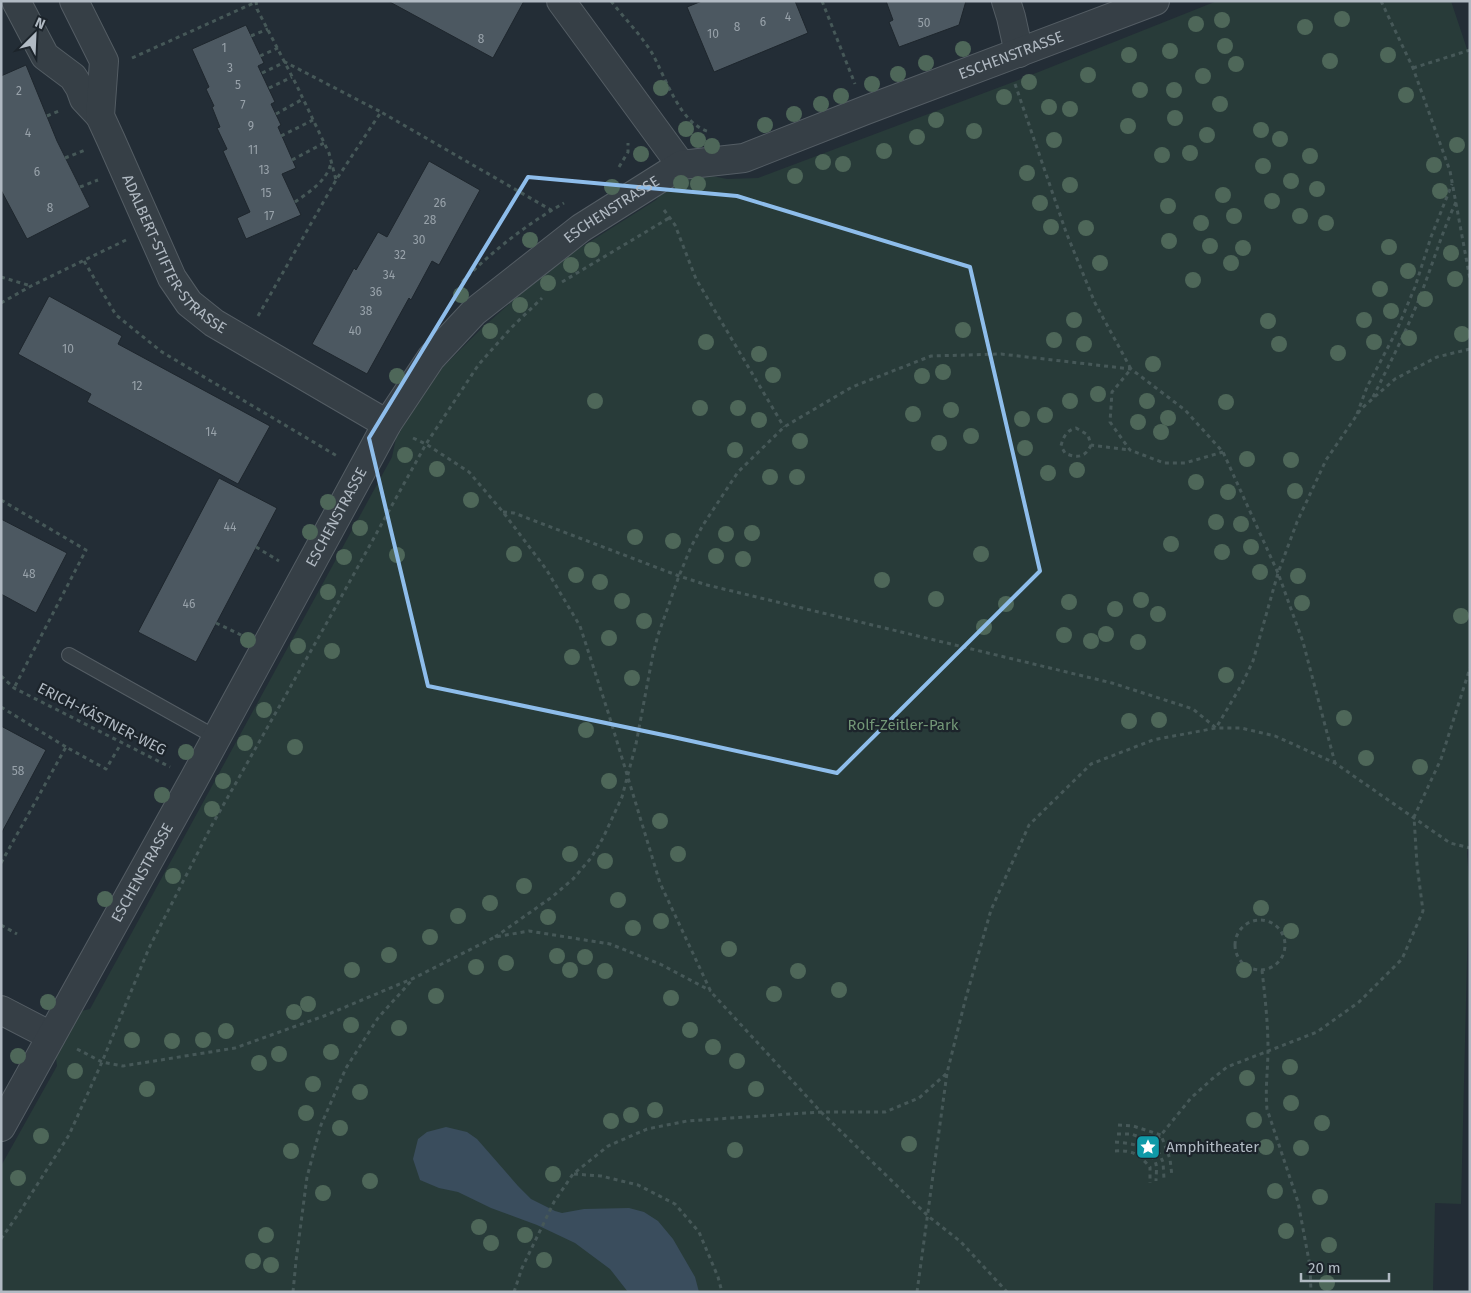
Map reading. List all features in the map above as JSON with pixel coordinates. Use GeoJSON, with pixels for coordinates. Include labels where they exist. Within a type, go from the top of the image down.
{"type":"FeatureCollection","features":[{"type":"Feature","properties":{"kind":"street"},"geometry":{"type":"LineString","coordinates":[[16,1],[45,56],[73,76],[84,98],[100,116]]}},
{"type":"Feature","properties":{"kind":"street","name":"ADALBERT-STIFTER-STRASSE"},"geometry":{"type":"LineString","coordinates":[[74,1],[104,61],[100,116],[172,278],[190,303],[214,323],[387,424]]}},
{"type":"Feature","properties":{"kind":"street"},"geometry":{"type":"LineString","coordinates":[[561,1],[680,164]]}},
{"type":"Feature","properties":{"kind":"street"},"geometry":{"type":"LineString","coordinates":[[1006,1],[1011,17],[1012,56]]}},
{"type":"Feature","properties":{"kind":"street","name":"ESCHENSTRASSE"},"geometry":{"type":"LineString","coordinates":[[1,1127],[217,738],[387,424],[431,358],[474,312],[580,228],[680,164],[744,158],[1155,1]]}},
{"type":"Feature","properties":{"kind":"street"},"geometry":{"type":"LineString","coordinates":[[1,1010],[51,1036]]}},
{"type":"Feature","properties":{"kind":"lane"},"geometry":{"type":"LineString","coordinates":[[69,655],[217,738]]}},
{"type":"Feature","properties":{"kind":"path"},"geometry":{"type":"LineString","coordinates":[[611,1],[651,52],[686,116],[701,130],[716,133]]}},
{"type":"Feature","properties":{"kind":"path"},"geometry":{"type":"LineString","coordinates":[[822,1],[866,110]]}},
{"type":"Feature","properties":{"kind":"path"},"geometry":{"type":"LineString","coordinates":[[1380,1],[1413,68],[1450,170],[1470,279]]}},
{"type":"Feature","properties":{"kind":"path"},"geometry":{"type":"LineString","coordinates":[[103,71],[256,2],[257,9],[329,153],[336,180]]}},
{"type":"Feature","properties":{"kind":"path"},"geometry":{"type":"LineString","coordinates":[[251,36],[268,29]]}},
{"type":"Feature","properties":{"kind":"path"},"geometry":{"type":"LineString","coordinates":[[260,56],[278,48]]}},
{"type":"Feature","properties":{"kind":"path"},"geometry":{"type":"LineString","coordinates":[[1413,68],[1470,50]]}},
{"type":"Feature","properties":{"kind":"path"},"geometry":{"type":"LineString","coordinates":[[1012,56],[1066,232],[1095,303],[1130,369],[1185,410],[1223,452],[1278,573],[1303,642],[1335,763]]}},
{"type":"Feature","properties":{"kind":"path"},"geometry":{"type":"LineString","coordinates":[[262,73],[285,62]]}},
{"type":"Feature","properties":{"kind":"path"},"geometry":{"type":"LineString","coordinates":[[285,62],[381,112],[580,228]]}},
{"type":"Feature","properties":{"kind":"path"},"geometry":{"type":"LineString","coordinates":[[269,88],[292,77]]}},
{"type":"Feature","properties":{"kind":"path"},"geometry":{"type":"LineString","coordinates":[[276,114],[303,99]]}},
{"type":"Feature","properties":{"kind":"path"},"geometry":{"type":"LineString","coordinates":[[244,341],[336,180],[381,112]]}},
{"type":"Feature","properties":{"kind":"path"},"geometry":{"type":"LineString","coordinates":[[281,136],[314,120]]}},
{"type":"Feature","properties":{"kind":"path"},"geometry":{"type":"LineString","coordinates":[[292,160],[324,143]]}},
{"type":"Feature","properties":{"kind":"path"},"geometry":{"type":"LineString","coordinates":[[65,158],[81,151]]}},
{"type":"Feature","properties":{"kind":"path"},"geometry":{"type":"LineString","coordinates":[[295,202],[314,189],[330,172],[332,163]]}},
{"type":"Feature","properties":{"kind":"path"},"geometry":{"type":"LineString","coordinates":[[649,184],[675,225],[696,279],[784,427]]}},
{"type":"Feature","properties":{"kind":"path"},"geometry":{"type":"LineString","coordinates":[[1354,419],[1367,387],[1396,332],[1415,287],[1452,184]]}},
{"type":"Feature","properties":{"kind":"path"},"geometry":{"type":"LineString","coordinates":[[1372,400],[1419,299],[1446,224],[1456,202]]}},
{"type":"Feature","properties":{"kind":"path"},"geometry":{"type":"LineString","coordinates":[[560,284],[669,218]]}},
{"type":"Feature","properties":{"kind":"path"},"geometry":{"type":"LineString","coordinates":[[1,303],[31,286],[150,228]]}},
{"type":"Feature","properties":{"kind":"path"},"geometry":{"type":"LineString","coordinates":[[84,260],[116,315],[162,352],[340,457]]}},
{"type":"Feature","properties":{"kind":"path"},"geometry":{"type":"LineString","coordinates":[[1,277],[31,286]]}},
{"type":"Feature","properties":{"kind":"path"},"geometry":{"type":"LineString","coordinates":[[1,1239],[69,1135],[102,1062],[149,948],[212,825],[326,626],[426,444],[479,364],[512,327],[545,295]]}},
{"type":"Feature","properties":{"kind":"path"},"geometry":{"type":"LineString","coordinates":[[1216,728],[1253,661],[1278,573],[1297,522],[1326,460],[1361,409],[1395,379],[1437,357],[1470,349]]}},
{"type":"Feature","properties":{"kind":"path"},"geometry":{"type":"LineString","coordinates":[[51,1036],[102,1062],[123,1066],[235,1048],[324,1016],[414,978],[495,937],[552,898],[573,879],[591,858],[604,838],[622,797],[636,744],[658,635],[691,547],[703,525],[738,472],[784,427],[852,386],[931,356],[1001,354],[1130,369]]}},
{"type":"Feature","properties":{"kind":"path"},"geometry":{"type":"LineString","coordinates":[[1130,369],[1112,392],[1110,422],[1130,450]]}},
{"type":"Feature","properties":{"kind":"path"},"geometry":{"type":"LineString","coordinates":[[1076,428],[1088,435],[1091,445],[1084,455],[1080,457],[1065,453],[1061,446],[1062,440],[1068,431],[1076,428]]}},
{"type":"Feature","properties":{"kind":"path"},"geometry":{"type":"LineString","coordinates":[[426,444],[469,472],[503,512],[546,569],[580,626],[660,883],[711,992],[821,1112],[928,1216],[961,1242],[1007,1292]]}},
{"type":"Feature","properties":{"kind":"path"},"geometry":{"type":"LineString","coordinates":[[1091,445],[1130,450],[1164,462],[1186,463],[1223,452]]}},
{"type":"Feature","properties":{"kind":"path"},"geometry":{"type":"LineString","coordinates":[[1,500],[86,550],[14,688]]}},
{"type":"Feature","properties":{"kind":"path"},"geometry":{"type":"LineString","coordinates":[[503,512],[514,513],[707,585],[1112,683],[1193,709],[1216,728]]}},
{"type":"Feature","properties":{"kind":"path"},"geometry":{"type":"LineString","coordinates":[[256,547],[276,559]]}},
{"type":"Feature","properties":{"kind":"path"},"geometry":{"type":"LineString","coordinates":[[216,623],[236,632]]}},
{"type":"Feature","properties":{"kind":"path"},"geometry":{"type":"LineString","coordinates":[[1141,1157],[1191,1098],[1212,1079],[1227,1068],[1317,1032],[1359,1002],[1402,959],[1423,911],[1417,865],[1414,817],[1441,759],[1470,668]]}},
{"type":"Feature","properties":{"kind":"path","name":"ERICH-KÄSTNER-WEG"},"geometry":{"type":"LineString","coordinates":[[1,676],[14,688],[194,779]]}},
{"type":"Feature","properties":{"kind":"path"},"geometry":{"type":"LineString","coordinates":[[1,707],[106,769],[122,742]]}},
{"type":"Feature","properties":{"kind":"path"},"geometry":{"type":"LineString","coordinates":[[917,1292],[947,1073],[991,910],[1029,825],[1091,764],[1153,740],[1216,728],[1241,728],[1275,736],[1335,763],[1450,843],[1470,848]]}},
{"type":"Feature","properties":{"kind":"path"},"geometry":{"type":"LineString","coordinates":[[1,863],[66,747]]}},
{"type":"Feature","properties":{"kind":"path"},"geometry":{"type":"LineString","coordinates":[[1257,919],[1275,924],[1285,938],[1286,947],[1278,963],[1271,968],[1262,970],[1247,967],[1241,962],[1236,955],[1235,947],[1235,939],[1238,932],[1250,921],[1257,919]]}},
{"type":"Feature","properties":{"kind":"path"},"geometry":{"type":"LineString","coordinates":[[1,925],[17,934]]}},
{"type":"Feature","properties":{"kind":"path"},"geometry":{"type":"LineString","coordinates":[[495,937],[529,931],[610,944],[660,964],[711,992]]}},
{"type":"Feature","properties":{"kind":"path"},"geometry":{"type":"LineString","coordinates":[[1262,970],[1268,1029],[1267,1109],[1298,1202],[1310,1266],[1311,1292]]}},
{"type":"Feature","properties":{"kind":"path"},"geometry":{"type":"LineString","coordinates":[[293,1292],[308,1177],[321,1125],[346,1068],[378,1018],[414,978]]}},
{"type":"Feature","properties":{"kind":"path"},"geometry":{"type":"LineString","coordinates":[[514,1292],[522,1268],[554,1202],[573,1174],[608,1146],[647,1129],[687,1120],[821,1112],[885,1112],[920,1098],[947,1073]]}},
{"type":"Feature","properties":{"kind":"path"},"geometry":{"type":"LineString","coordinates":[[1118,1125],[1134,1126],[1161,1135]]}},
{"type":"Feature","properties":{"kind":"path"},"geometry":{"type":"LineString","coordinates":[[1117,1134],[1131,1134],[1154,1142],[1163,1162],[1164,1179]]}},
{"type":"Feature","properties":{"kind":"path"},"geometry":{"type":"LineString","coordinates":[[1161,1135],[1170,1159],[1172,1176]]}},
{"type":"Feature","properties":{"kind":"path"},"geometry":{"type":"LineString","coordinates":[[1115,1142],[1129,1143],[1148,1150],[1156,1165],[1156,1181]]}},
{"type":"Feature","properties":{"kind":"path"},"geometry":{"type":"LineString","coordinates":[[1114,1151],[1128,1150],[1141,1157],[1150,1167],[1150,1183]]}},
{"type":"Feature","properties":{"kind":"path"},"geometry":{"type":"LineString","coordinates":[[573,1174],[601,1176],[638,1185],[675,1204],[699,1232],[718,1277],[722,1292]]}},
{"type":"Feature","properties":{"kind":"highlighted area"},"geometry":{"type":"Polygon","coordinates":[[[528,177],[737,196],[970,267],[1040,571],[837,773],[428,686],[369,438],[528,177]]]}},
{"type":"Feature","properties":{"kind":"green space","name":"Rolf-Zeitler-Park"},"geometry":{"type":"Polygon","coordinates":[[[1217,1],[1451,1],[1470,58],[1470,833],[1467,853],[1469,879],[1461,1204],[1435,1203],[1433,1292],[1,1292],[1,1166],[57,1066],[56,1058],[81,1011],[90,1009],[392,457],[396,438],[432,378],[481,329],[553,265],[656,200],[673,181],[698,173],[727,179],[758,178],[1021,79],[1217,1]]]}},
{"type":"Feature","properties":{"kind":"water"},"geometry":{"type":"Polygon","coordinates":[[[446,1127],[467,1132],[477,1139],[531,1199],[555,1211],[562,1213],[584,1209],[629,1208],[644,1212],[658,1221],[673,1239],[695,1277],[699,1292],[628,1292],[610,1269],[575,1243],[458,1192],[439,1188],[420,1180],[413,1159],[418,1139],[427,1132],[446,1127]]]}},
{"type":"Feature","properties":{"kind":"building"},"geometry":{"type":"Polygon","coordinates":[[[388,1],[524,1],[493,58],[388,1]]]}},
{"type":"Feature","properties":{"kind":"building"},"geometry":{"type":"Polygon","coordinates":[[[702,1],[795,1],[808,33],[714,72],[687,7],[702,1]]]}},
{"type":"Feature","properties":{"kind":"building"},"geometry":{"type":"Polygon","coordinates":[[[886,1],[966,1],[959,25],[899,47],[889,22],[893,20],[886,1]]]}},
{"type":"Feature","properties":{"kind":"building"},"geometry":{"type":"Polygon","coordinates":[[[246,25],[264,63],[258,66],[275,102],[271,104],[281,125],[278,127],[296,168],[282,174],[301,215],[246,239],[237,218],[250,212],[223,151],[227,149],[217,128],[220,127],[212,107],[214,106],[206,89],[209,87],[192,49],[246,25]]]}},
{"type":"Feature","properties":{"kind":"building"},"geometry":{"type":"Polygon","coordinates":[[[26,65],[57,141],[90,207],[27,239],[1,190],[1,76],[26,65]]]}},
{"type":"Feature","properties":{"kind":"building"},"geometry":{"type":"Polygon","coordinates":[[[429,161],[480,190],[439,265],[432,261],[367,374],[312,344],[354,268],[356,270],[378,232],[387,237],[429,161]]]}},
{"type":"Feature","properties":{"kind":"building"},"geometry":{"type":"Polygon","coordinates":[[[49,296],[122,336],[118,344],[270,426],[238,484],[87,402],[91,394],[18,354],[49,296]]]}},
{"type":"Feature","properties":{"kind":"building"},"geometry":{"type":"Polygon","coordinates":[[[219,478],[277,508],[196,662],[138,632],[219,478]]]}},
{"type":"Feature","properties":{"kind":"building"},"geometry":{"type":"Polygon","coordinates":[[[1,519],[67,553],[36,613],[1,594],[1,519]]]}},
{"type":"Feature","properties":{"kind":"building"},"geometry":{"type":"Polygon","coordinates":[[[1,726],[46,750],[1,834],[1,726]]]}},
{"type":"Feature","properties":{"kind":"place","name":"Amphitheater"},"geometry":{"type":"Point","coordinates":[1148,1147]}}]}
